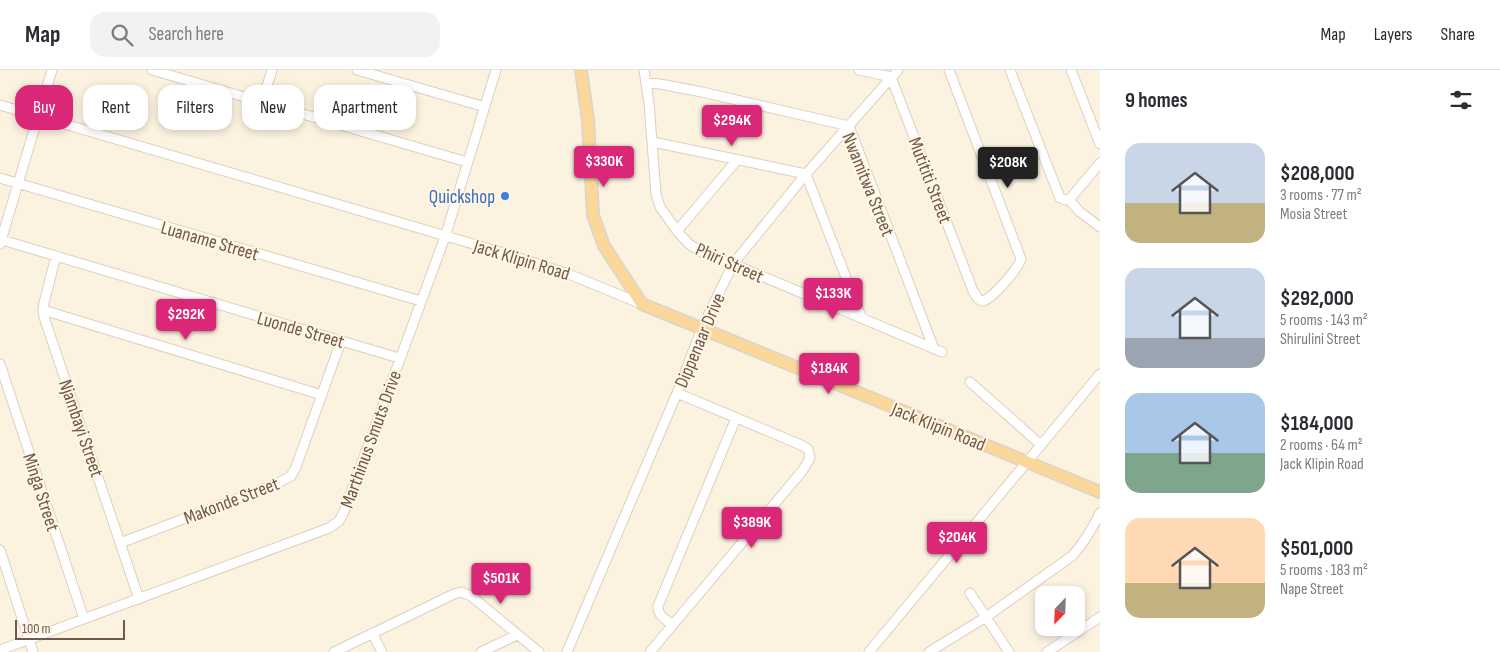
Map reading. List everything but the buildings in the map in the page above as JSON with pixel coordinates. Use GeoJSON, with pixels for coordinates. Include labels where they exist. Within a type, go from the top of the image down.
{"type":"FeatureCollection","features":[{"type":"Feature","properties":{"kind":"main road"},"geometry":{"type":"LineString","coordinates":[[581,70],[588,120],[593,215],[604,246],[642,304]]}},
{"type":"Feature","properties":{"kind":"main road","name":"Jack Klipin Road"},"geometry":{"type":"LineString","coordinates":[[642,304],[1100,492]]}},
{"type":"Feature","properties":{"kind":"street"},"geometry":{"type":"LineString","coordinates":[[47,85],[52,70]]}},
{"type":"Feature","properties":{"kind":"street"},"geometry":{"type":"LineString","coordinates":[[152,70],[242,96]]}},
{"type":"Feature","properties":{"kind":"street"},"geometry":{"type":"LineString","coordinates":[[267,85],[272,70]]}},
{"type":"Feature","properties":{"kind":"street"},"geometry":{"type":"LineString","coordinates":[[356,70],[485,107]]}},
{"type":"Feature","properties":{"kind":"street","name":"Marthinus Smuts Drive"},"geometry":{"type":"LineString","coordinates":[[0,650],[329,528],[339,521],[445,236],[496,70]]}},
{"type":"Feature","properties":{"kind":"street","name":"Phiri Street"},"geometry":{"type":"LineString","coordinates":[[644,70],[658,200],[666,217],[689,244],[696,249],[938,351]]}},
{"type":"Feature","properties":{"kind":"street"},"geometry":{"type":"LineString","coordinates":[[859,70],[894,74]]}},
{"type":"Feature","properties":{"kind":"street","name":"Mutititi Street"},"geometry":{"type":"LineString","coordinates":[[894,74],[973,291],[981,301],[991,296],[1019,266],[1021,259],[949,70]]}},
{"type":"Feature","properties":{"kind":"street"},"geometry":{"type":"LineString","coordinates":[[1010,70],[1060,198],[1070,200],[1080,212],[1100,227]]}},
{"type":"Feature","properties":{"kind":"street"},"geometry":{"type":"LineString","coordinates":[[1071,70],[1100,144]]}},
{"type":"Feature","properties":{"kind":"street","name":"Dippenaar Drive"},"geometry":{"type":"LineString","coordinates":[[567,652],[677,392],[702,328],[733,264],[806,174],[894,74]]}},
{"type":"Feature","properties":{"kind":"street","name":"Nwamitwa Street"},"geometry":{"type":"LineString","coordinates":[[646,83],[702,92],[849,126],[938,351]]}},
{"type":"Feature","properties":{"kind":"street","name":"Jack Klipin Road"},"geometry":{"type":"LineString","coordinates":[[0,105],[15,109]]}},
{"type":"Feature","properties":{"kind":"street"},"geometry":{"type":"LineString","coordinates":[[304,114],[468,162]]}},
{"type":"Feature","properties":{"kind":"street","name":"Jack Klipin Road"},"geometry":{"type":"LineString","coordinates":[[73,126],[566,273],[642,304]]}},
{"type":"Feature","properties":{"kind":"street"},"geometry":{"type":"LineString","coordinates":[[1,242],[34,130]]}},
{"type":"Feature","properties":{"kind":"street"},"geometry":{"type":"LineString","coordinates":[[653,142],[806,174],[862,320]]}},
{"type":"Feature","properties":{"kind":"street"},"geometry":{"type":"LineString","coordinates":[[677,231],[737,160]]}},
{"type":"Feature","properties":{"kind":"street"},"geometry":{"type":"LineString","coordinates":[[1070,200],[1100,163]]}},
{"type":"Feature","properties":{"kind":"street","name":"Luaname Street"},"geometry":{"type":"LineString","coordinates":[[0,178],[420,302]]}},
{"type":"Feature","properties":{"kind":"street","name":"Luonde Street"},"geometry":{"type":"LineString","coordinates":[[1,242],[56,256],[400,358]]}},
{"type":"Feature","properties":{"kind":"street"},"geometry":{"type":"LineString","coordinates":[[56,256],[43,310],[322,395]]}},
{"type":"Feature","properties":{"kind":"street","name":"Njambayi Street"},"geometry":{"type":"LineString","coordinates":[[43,310],[139,599]]}},
{"type":"Feature","properties":{"kind":"street","name":"Makonde Street"},"geometry":{"type":"LineString","coordinates":[[120,543],[276,484],[291,476],[296,467],[341,341]]}},
{"type":"Feature","properties":{"kind":"street","name":"Minga Street"},"geometry":{"type":"LineString","coordinates":[[0,364],[84,619]]}},
{"type":"Feature","properties":{"kind":"street"},"geometry":{"type":"LineString","coordinates":[[869,652],[1100,374]]}},
{"type":"Feature","properties":{"kind":"street"},"geometry":{"type":"LineString","coordinates":[[970,382],[1041,445]]}},
{"type":"Feature","properties":{"kind":"street"},"geometry":{"type":"LineString","coordinates":[[650,652],[809,462],[808,449],[801,445],[677,392]]}},
{"type":"Feature","properties":{"kind":"street"},"geometry":{"type":"LineString","coordinates":[[673,626],[660,615],[658,606],[736,418]]}},
{"type":"Feature","properties":{"kind":"street"},"geometry":{"type":"LineString","coordinates":[[929,652],[986,617],[1072,556],[1090,534],[1100,513]]}},
{"type":"Feature","properties":{"kind":"street"},"geometry":{"type":"LineString","coordinates":[[0,550],[33,652]]}},
{"type":"Feature","properties":{"kind":"street"},"geometry":{"type":"LineString","coordinates":[[334,652],[461,592],[475,599],[539,652]]}},
{"type":"Feature","properties":{"kind":"street"},"geometry":{"type":"LineString","coordinates":[[970,593],[1009,652]]}},
{"type":"Feature","properties":{"kind":"street"},"geometry":{"type":"LineString","coordinates":[[1047,652],[1100,617]]}},
{"type":"Feature","properties":{"kind":"street"},"geometry":{"type":"LineString","coordinates":[[372,633],[382,652]]}},
{"type":"Feature","properties":{"kind":"street"},"geometry":{"type":"LineString","coordinates":[[482,652],[517,635]]}},
{"type":"Feature","properties":{"kind":"place","name":"Quickshop"},"geometry":{"type":"Point","coordinates":[505,196]}}]}
